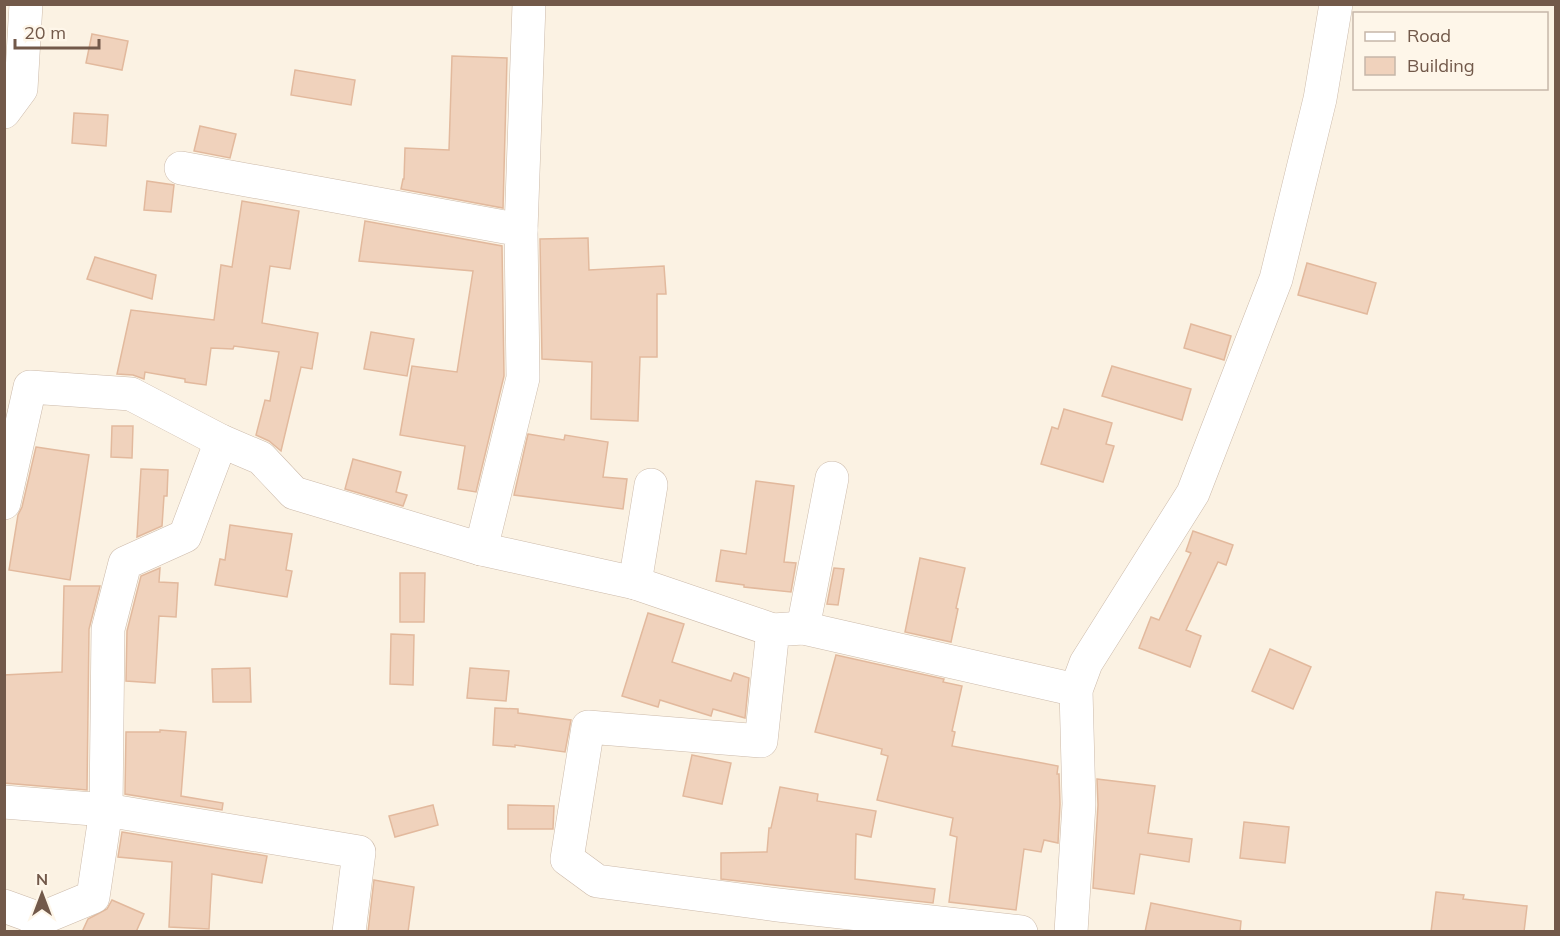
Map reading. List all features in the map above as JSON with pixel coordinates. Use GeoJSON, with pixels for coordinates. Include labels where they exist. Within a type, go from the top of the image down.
{"type":"FeatureCollection","features":[{"type":"Feature","properties":{"kind":"street"},"geometry":{"type":"LineString","coordinates":[[4,112],[21,89],[26,4]]}},
{"type":"Feature","properties":{"kind":"street"},"geometry":{"type":"LineString","coordinates":[[481,549],[523,378],[521,231],[529,4]]}},
{"type":"Feature","properties":{"kind":"street"},"geometry":{"type":"LineString","coordinates":[[1071,932],[1079,804],[1076,690],[1086,663],[1193,493],[1276,279],[1320,99],[1336,4]]}},
{"type":"Feature","properties":{"kind":"street"},"geometry":{"type":"LineString","coordinates":[[181,168],[521,231]]}},
{"type":"Feature","properties":{"kind":"street"},"geometry":{"type":"LineString","coordinates":[[4,502],[30,387],[131,394],[221,441],[261,458],[294,493],[481,549],[635,583],[788,629],[1076,690]]}},
{"type":"Feature","properties":{"kind":"street"},"geometry":{"type":"LineString","coordinates":[[4,906],[39,925],[93,897],[106,810],[108,629],[125,563],[185,536],[221,441]]}},
{"type":"Feature","properties":{"kind":"street"},"geometry":{"type":"LineString","coordinates":[[832,478],[788,629],[761,741],[588,728],[567,859],[597,881],[778,905],[1021,932]]}},
{"type":"Feature","properties":{"kind":"street"},"geometry":{"type":"LineString","coordinates":[[635,583],[651,485]]}},
{"type":"Feature","properties":{"kind":"street"},"geometry":{"type":"LineString","coordinates":[[4,802],[106,810],[359,852],[350,932]]}},
{"type":"Feature","properties":{"kind":"building"},"geometry":{"type":"Polygon","coordinates":[[[92,34],[128,41],[122,70],[86,63],[92,34]]]}},
{"type":"Feature","properties":{"kind":"building"},"geometry":{"type":"Polygon","coordinates":[[[452,56],[507,58],[503,208],[401,189],[404,179],[405,148],[449,150],[452,56]]]}},
{"type":"Feature","properties":{"kind":"building"},"geometry":{"type":"Polygon","coordinates":[[[295,70],[355,80],[351,105],[291,95],[295,70]]]}},
{"type":"Feature","properties":{"kind":"building"},"geometry":{"type":"Polygon","coordinates":[[[74,113],[108,115],[106,146],[72,143],[74,113]]]}},
{"type":"Feature","properties":{"kind":"building"},"geometry":{"type":"Polygon","coordinates":[[[200,126],[236,134],[230,158],[194,151],[200,126]]]}},
{"type":"Feature","properties":{"kind":"building"},"geometry":{"type":"Polygon","coordinates":[[[147,181],[174,185],[171,212],[144,210],[147,181]]]}},
{"type":"Feature","properties":{"kind":"building"},"geometry":{"type":"Polygon","coordinates":[[[242,201],[299,211],[290,269],[270,266],[262,323],[318,333],[312,369],[301,367],[281,451],[269,441],[256,435],[265,400],[270,401],[279,352],[234,346],[233,349],[211,348],[206,385],[145,372],[144,379],[133,375],[117,374],[131,310],[214,320],[221,265],[232,267],[242,201]]]}},
{"type":"Feature","properties":{"kind":"building"},"geometry":{"type":"Polygon","coordinates":[[[365,221],[502,246],[504,376],[476,492],[458,489],[465,446],[400,435],[412,366],[457,372],[473,271],[359,261],[365,221]]]}},
{"type":"Feature","properties":{"kind":"building"},"geometry":{"type":"Polygon","coordinates":[[[588,238],[589,270],[664,266],[666,294],[657,294],[657,357],[640,357],[638,421],[591,419],[592,362],[542,359],[540,239],[588,238]]]}},
{"type":"Feature","properties":{"kind":"building"},"geometry":{"type":"Polygon","coordinates":[[[95,257],[156,275],[152,299],[87,279],[95,257]]]}},
{"type":"Feature","properties":{"kind":"building"},"geometry":{"type":"Polygon","coordinates":[[[1307,263],[1376,283],[1367,314],[1298,295],[1307,263]]]}},
{"type":"Feature","properties":{"kind":"building"},"geometry":{"type":"Polygon","coordinates":[[[1191,324],[1231,336],[1224,360],[1184,348],[1191,324]]]}},
{"type":"Feature","properties":{"kind":"building"},"geometry":{"type":"Polygon","coordinates":[[[371,332],[414,339],[407,376],[364,369],[371,332]]]}},
{"type":"Feature","properties":{"kind":"building"},"geometry":{"type":"Polygon","coordinates":[[[1112,366],[1191,389],[1182,420],[1102,396],[1112,366]]]}},
{"type":"Feature","properties":{"kind":"building"},"geometry":{"type":"Polygon","coordinates":[[[1064,409],[1112,423],[1106,444],[1114,446],[1103,482],[1041,464],[1052,427],[1058,429],[1064,409]]]}},
{"type":"Feature","properties":{"kind":"building"},"geometry":{"type":"Polygon","coordinates":[[[112,426],[133,426],[132,458],[111,457],[112,426]]]}},
{"type":"Feature","properties":{"kind":"building"},"geometry":{"type":"Polygon","coordinates":[[[528,434],[564,440],[565,435],[608,442],[603,477],[627,479],[623,509],[514,495],[528,434]]]}},
{"type":"Feature","properties":{"kind":"building"},"geometry":{"type":"Polygon","coordinates":[[[36,447],[89,455],[70,580],[9,570],[18,515],[22,507],[36,447]]]}},
{"type":"Feature","properties":{"kind":"building"},"geometry":{"type":"Polygon","coordinates":[[[353,459],[401,472],[396,492],[407,495],[403,506],[345,489],[353,459]]]}},
{"type":"Feature","properties":{"kind":"building"},"geometry":{"type":"Polygon","coordinates":[[[141,469],[168,470],[167,496],[164,496],[162,526],[137,537],[141,469]]]}},
{"type":"Feature","properties":{"kind":"building"},"geometry":{"type":"Polygon","coordinates":[[[756,481],[794,486],[784,562],[796,563],[791,592],[744,587],[744,585],[716,581],[721,550],[746,554],[756,481]]]}},
{"type":"Feature","properties":{"kind":"building"},"geometry":{"type":"Polygon","coordinates":[[[230,525],[292,534],[286,570],[292,571],[287,597],[215,585],[220,559],[225,560],[230,525]]]}},
{"type":"Feature","properties":{"kind":"building"},"geometry":{"type":"Polygon","coordinates":[[[1193,531],[1233,545],[1226,565],[1218,562],[1186,630],[1201,636],[1190,667],[1139,648],[1151,617],[1159,620],[1191,553],[1186,551],[1193,531]]]}},
{"type":"Feature","properties":{"kind":"building"},"geometry":{"type":"Polygon","coordinates":[[[920,558],[965,568],[951,642],[905,632],[920,558]]]}},
{"type":"Feature","properties":{"kind":"building"},"geometry":{"type":"Polygon","coordinates":[[[160,568],[159,582],[178,583],[176,617],[159,616],[155,683],[126,681],[127,631],[141,576],[160,568]]]}},
{"type":"Feature","properties":{"kind":"building"},"geometry":{"type":"Polygon","coordinates":[[[834,568],[844,569],[838,605],[827,604],[834,568]]]}},
{"type":"Feature","properties":{"kind":"building"},"geometry":{"type":"Polygon","coordinates":[[[400,573],[425,573],[424,622],[400,622],[400,573]]]}},
{"type":"Feature","properties":{"kind":"building"},"geometry":{"type":"Polygon","coordinates":[[[64,586],[100,586],[89,629],[87,790],[4,783],[4,675],[62,672],[64,586]]]}},
{"type":"Feature","properties":{"kind":"building"},"geometry":{"type":"Polygon","coordinates":[[[648,613],[684,624],[672,662],[731,681],[734,673],[749,678],[745,718],[713,709],[711,716],[660,700],[658,707],[622,696],[648,613]]]}},
{"type":"Feature","properties":{"kind":"building"},"geometry":{"type":"Polygon","coordinates":[[[391,634],[414,635],[413,685],[390,684],[391,634]]]}},
{"type":"Feature","properties":{"kind":"building"},"geometry":{"type":"Polygon","coordinates":[[[1270,649],[1311,667],[1293,709],[1252,691],[1270,649]]]}},
{"type":"Feature","properties":{"kind":"building"},"geometry":{"type":"Polygon","coordinates":[[[836,655],[944,679],[943,682],[962,686],[952,731],[955,732],[952,746],[1058,766],[1060,804],[1058,843],[1044,840],[1041,852],[1024,849],[1016,910],[949,902],[957,837],[950,835],[953,818],[877,800],[888,756],[881,754],[882,749],[815,732],[836,655]]]}},
{"type":"Feature","properties":{"kind":"building"},"geometry":{"type":"Polygon","coordinates":[[[250,668],[251,702],[213,702],[212,669],[250,668]]]}},
{"type":"Feature","properties":{"kind":"building"},"geometry":{"type":"Polygon","coordinates":[[[470,668],[509,671],[506,701],[467,698],[470,668]]]}},
{"type":"Feature","properties":{"kind":"building"},"geometry":{"type":"Polygon","coordinates":[[[495,708],[518,709],[518,713],[571,720],[565,752],[515,745],[515,747],[493,745],[495,708]]]}},
{"type":"Feature","properties":{"kind":"building"},"geometry":{"type":"Polygon","coordinates":[[[160,730],[186,732],[181,796],[223,803],[222,810],[125,794],[126,732],[160,732],[160,730]]]}},
{"type":"Feature","properties":{"kind":"building"},"geometry":{"type":"Polygon","coordinates":[[[692,755],[731,763],[722,804],[683,796],[692,755]]]}},
{"type":"Feature","properties":{"kind":"building"},"geometry":{"type":"Polygon","coordinates":[[[1097,779],[1155,786],[1148,833],[1192,839],[1189,862],[1140,854],[1134,894],[1093,888],[1098,805],[1097,779]]]}},
{"type":"Feature","properties":{"kind":"building"},"geometry":{"type":"Polygon","coordinates":[[[780,787],[818,794],[817,801],[876,811],[871,837],[856,834],[855,879],[935,889],[933,903],[721,879],[721,853],[767,852],[769,828],[771,828],[780,787]]]}},
{"type":"Feature","properties":{"kind":"building"},"geometry":{"type":"Polygon","coordinates":[[[433,805],[438,825],[395,837],[389,816],[433,805]]]}},
{"type":"Feature","properties":{"kind":"building"},"geometry":{"type":"Polygon","coordinates":[[[508,805],[554,806],[553,829],[508,829],[508,805]]]}},
{"type":"Feature","properties":{"kind":"building"},"geometry":{"type":"Polygon","coordinates":[[[1244,822],[1289,827],[1285,863],[1240,858],[1244,822]]]}},
{"type":"Feature","properties":{"kind":"building"},"geometry":{"type":"Polygon","coordinates":[[[122,832],[267,856],[262,883],[212,874],[209,929],[169,927],[172,862],[118,857],[122,832]]]}},
{"type":"Feature","properties":{"kind":"building"},"geometry":{"type":"Polygon","coordinates":[[[374,880],[414,887],[408,932],[368,932],[374,880]]]}},
{"type":"Feature","properties":{"kind":"building"},"geometry":{"type":"Polygon","coordinates":[[[1436,892],[1464,895],[1463,899],[1527,906],[1524,932],[1431,932],[1436,892]]]}},
{"type":"Feature","properties":{"kind":"building"},"geometry":{"type":"Polygon","coordinates":[[[112,900],[144,914],[136,932],[82,932],[88,919],[107,909],[112,900]]]}},
{"type":"Feature","properties":{"kind":"building"},"geometry":{"type":"Polygon","coordinates":[[[1151,903],[1241,921],[1240,932],[1145,932],[1151,903]]]}}]}
